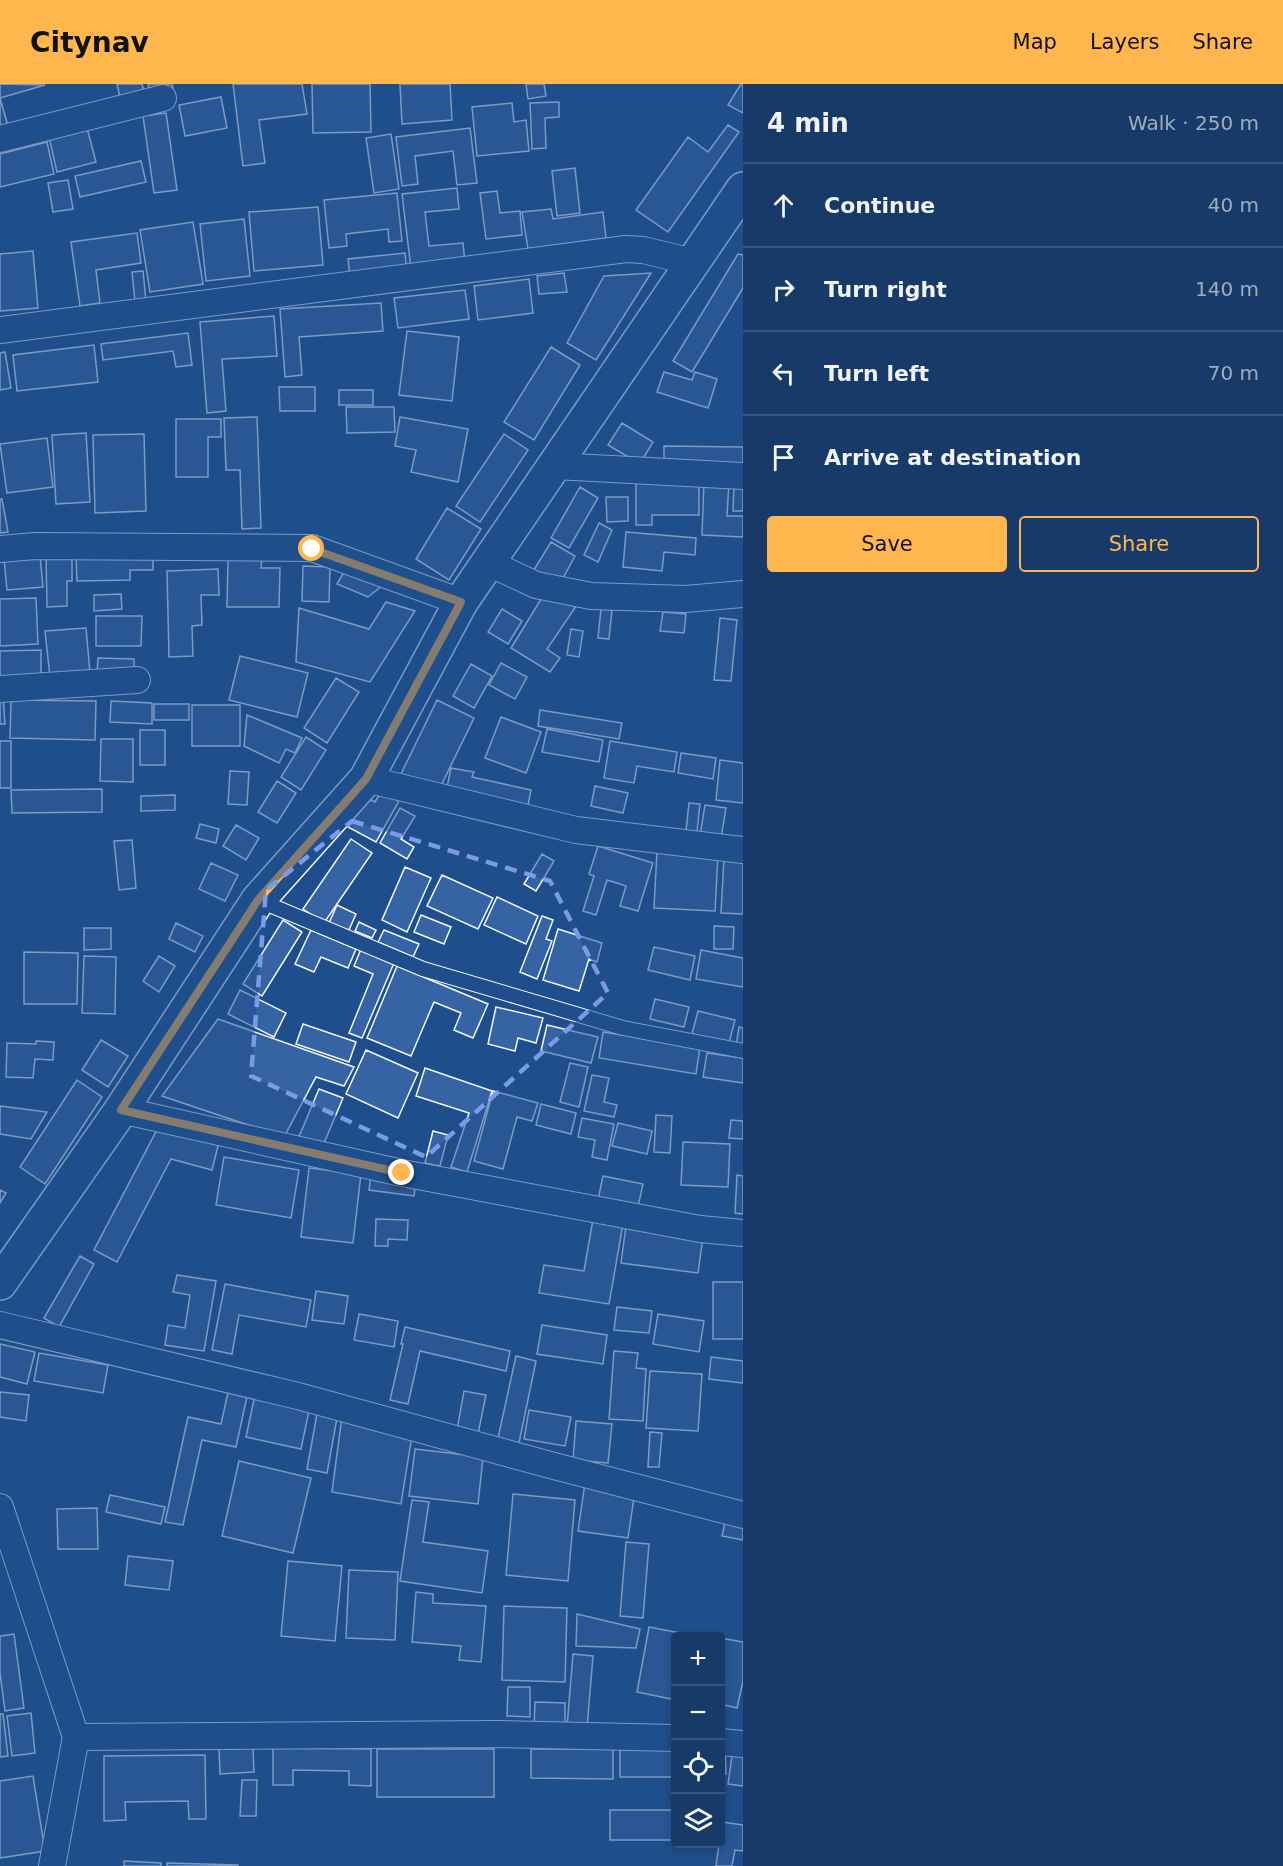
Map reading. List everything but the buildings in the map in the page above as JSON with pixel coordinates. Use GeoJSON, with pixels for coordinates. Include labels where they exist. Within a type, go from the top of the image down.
{"type":"FeatureCollection","features":[{"type":"Feature","properties":{"kind":"street"},"geometry":{"type":"LineString","coordinates":[[0,139],[163,98]]}},
{"type":"Feature","properties":{"kind":"street"},"geometry":{"type":"LineString","coordinates":[[0,1282],[121,1110],[258,900],[366,779],[461,602],[743,189]]}},
{"type":"Feature","properties":{"kind":"street"},"geometry":{"type":"LineString","coordinates":[[0,330],[626,249],[643,250],[693,262]]}},
{"type":"Feature","properties":{"kind":"street"},"geometry":{"type":"LineString","coordinates":[[555,466],[743,476]]}},
{"type":"Feature","properties":{"kind":"street"},"geometry":{"type":"LineString","coordinates":[[0,549],[35,546],[312,549],[461,602]]}},
{"type":"Feature","properties":{"kind":"street"},"geometry":{"type":"LineString","coordinates":[[489,562],[537,585],[591,596],[686,599],[743,594]]}},
{"type":"Feature","properties":{"kind":"street"},"geometry":{"type":"LineString","coordinates":[[0,689],[137,680]]}},
{"type":"Feature","properties":{"kind":"street"},"geometry":{"type":"LineString","coordinates":[[366,779],[576,830],[743,850]]}},
{"type":"Feature","properties":{"kind":"street"},"geometry":{"type":"LineString","coordinates":[[121,1110],[402,1173],[700,1229],[743,1233]]}},
{"type":"Feature","properties":{"kind":"street"},"geometry":{"type":"LineString","coordinates":[[0,1325],[298,1396],[743,1515]]}},
{"type":"Feature","properties":{"kind":"street"},"geometry":{"type":"LineString","coordinates":[[0,1507],[75,1737],[52,1866]]}},
{"type":"Feature","properties":{"kind":"street"},"geometry":{"type":"LineString","coordinates":[[75,1737],[496,1734],[671,1738]]}},
{"type":"Feature","properties":{"kind":"street"},"geometry":{"type":"LineString","coordinates":[[725,1742],[743,1744]]}},
{"type":"Feature","properties":{"kind":"lane"},"geometry":{"type":"LineString","coordinates":[[258,900],[423,969],[623,1028],[743,1051]]}},
{"type":"Feature","properties":{"kind":"highlighted area"},"geometry":{"type":"Polygon","coordinates":[[[352,821],[550,881],[608,993],[426,1157],[251,1076],[266,890],[352,821]]]}},
{"type":"Feature","properties":{"kind":"route"},"geometry":{"type":"LineString","coordinates":[[312,549],[461,602],[366,779],[258,900],[121,1110],[402,1173]]}}]}
